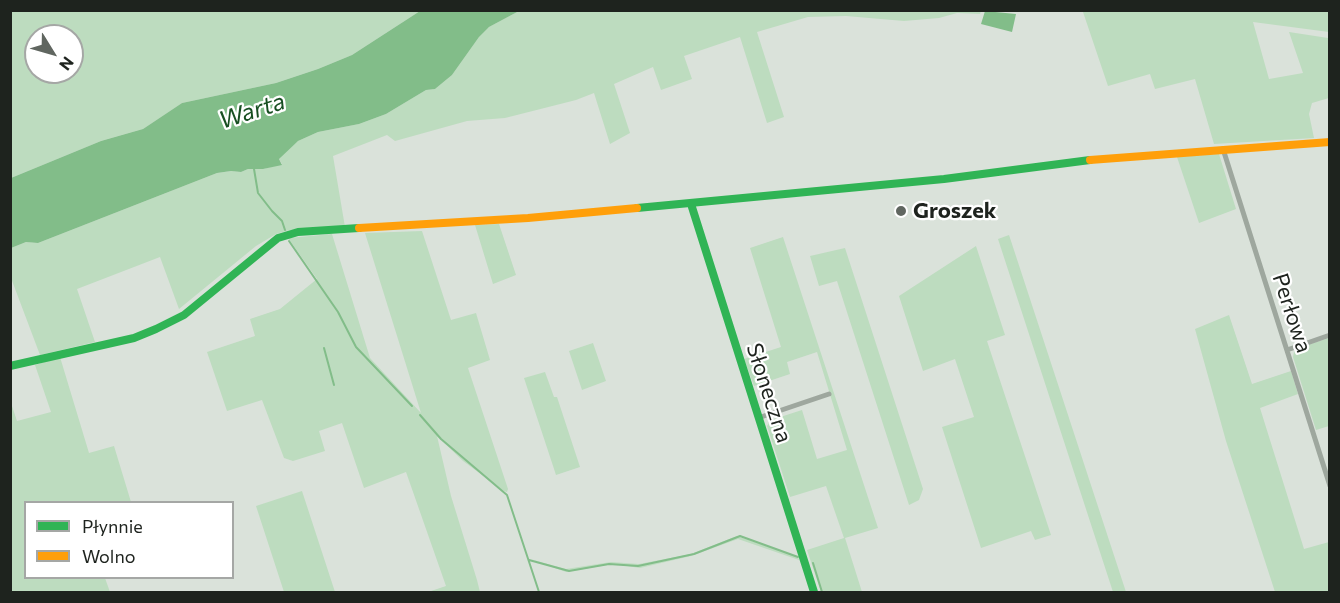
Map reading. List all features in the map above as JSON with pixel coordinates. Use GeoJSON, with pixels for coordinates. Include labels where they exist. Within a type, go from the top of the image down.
{"type":"FeatureCollection","features":[{"type":"Feature","properties":{"kind":"street"},"geometry":{"type":"LineString","coordinates":[[10,366],[112,343],[156,329],[184,315],[278,238],[298,232],[501,220],[691,204],[944,179],[1065,162],[1329,142]]}},
{"type":"Feature","properties":{"kind":"street","name":"Perłowa"},"geometry":{"type":"LineString","coordinates":[[1223,149],[1329,486]]}},
{"type":"Feature","properties":{"kind":"street","name":"Słoneczna"},"geometry":{"type":"LineString","coordinates":[[691,204],[814,592]]}},
{"type":"Feature","properties":{"kind":"street"},"geometry":{"type":"LineString","coordinates":[[1287,350],[1329,335]]}},
{"type":"Feature","properties":{"kind":"street"},"geometry":{"type":"LineString","coordinates":[[758,418],[829,394]]}},
{"type":"Feature","properties":{"kind":"shaded area"},"geometry":{"type":"Polygon","coordinates":[[[10,11],[420,11],[352,55],[318,69],[276,83],[182,103],[143,129],[101,141],[11,178],[10,11]]]}},
{"type":"Feature","properties":{"kind":"shaded area"},"geometry":{"type":"Polygon","coordinates":[[[519,11],[981,11],[980,14],[957,13],[939,18],[904,21],[846,16],[808,17],[757,32],[784,117],[767,123],[740,37],[684,56],[692,79],[661,90],[653,67],[614,84],[630,133],[610,144],[594,93],[576,100],[505,118],[467,121],[395,141],[387,135],[333,156],[345,227],[290,230],[276,234],[256,246],[179,309],[160,257],[77,289],[95,342],[40,355],[11,278],[11,248],[26,242],[38,243],[217,173],[263,169],[282,164],[279,159],[298,141],[318,132],[359,124],[386,114],[426,90],[435,89],[452,75],[479,37],[489,27],[519,11]]]}},
{"type":"Feature","properties":{"kind":"shaded area"},"geometry":{"type":"Polygon","coordinates":[[[1014,11],[1329,11],[1329,32],[1253,22],[1269,79],[1303,73],[1289,32],[1328,38],[1329,98],[1312,103],[1309,114],[1314,138],[1214,144],[1195,79],[1155,89],[1150,74],[1108,86],[1083,12],[1014,11]]]}},
{"type":"Feature","properties":{"kind":"shaded area"},"geometry":{"type":"Polygon","coordinates":[[[1219,154],[1236,209],[1199,223],[1177,157],[1219,154]]]}},
{"type":"Feature","properties":{"kind":"shaded area"},"geometry":{"type":"Polygon","coordinates":[[[499,224],[516,275],[493,284],[475,225],[499,224]]]}},
{"type":"Feature","properties":{"kind":"shaded area"},"geometry":{"type":"Polygon","coordinates":[[[422,231],[451,320],[476,313],[490,360],[468,368],[508,489],[507,492],[463,461],[437,436],[451,496],[480,592],[428,592],[446,586],[406,472],[364,488],[342,423],[319,431],[325,451],[293,461],[284,458],[262,400],[227,411],[207,352],[255,336],[250,319],[280,309],[317,279],[288,238],[332,234],[370,358],[421,413],[365,233],[422,231]]]}},
{"type":"Feature","properties":{"kind":"shaded area"},"geometry":{"type":"Polygon","coordinates":[[[1009,235],[1126,592],[1113,592],[998,239],[1009,235]]]}},
{"type":"Feature","properties":{"kind":"shaded area"},"geometry":{"type":"Polygon","coordinates":[[[783,237],[878,528],[845,538],[862,592],[821,592],[807,550],[844,538],[826,486],[790,497],[767,426],[771,420],[802,410],[817,459],[847,450],[817,352],[787,362],[790,374],[754,386],[744,359],[781,347],[750,248],[783,237]]]}},
{"type":"Feature","properties":{"kind":"shaded area"},"geometry":{"type":"Polygon","coordinates":[[[976,246],[1005,335],[987,341],[1051,535],[1035,540],[1031,531],[981,548],[942,427],[974,417],[955,359],[923,371],[899,296],[976,246]]]}},
{"type":"Feature","properties":{"kind":"shaded area"},"geometry":{"type":"Polygon","coordinates":[[[845,248],[923,489],[919,500],[909,505],[837,281],[819,286],[810,256],[845,248]]]}},
{"type":"Feature","properties":{"kind":"shaded area"},"geometry":{"type":"Polygon","coordinates":[[[1229,315],[1252,384],[1291,371],[1298,394],[1260,408],[1304,549],[1329,542],[1329,592],[1275,592],[1226,441],[1195,329],[1229,315]]]}},
{"type":"Feature","properties":{"kind":"shaded area"},"geometry":{"type":"Polygon","coordinates":[[[1329,338],[1329,426],[1316,430],[1293,357],[1298,348],[1329,338]]]}},
{"type":"Feature","properties":{"kind":"shaded area"},"geometry":{"type":"Polygon","coordinates":[[[593,343],[606,381],[582,390],[569,351],[593,343]]]}},
{"type":"Feature","properties":{"kind":"shaded area"},"geometry":{"type":"Polygon","coordinates":[[[60,357],[89,453],[114,446],[131,501],[24,501],[24,579],[105,579],[110,592],[11,592],[10,400],[17,421],[51,412],[35,365],[60,357]]]}},
{"type":"Feature","properties":{"kind":"shaded area"},"geometry":{"type":"Polygon","coordinates":[[[545,372],[554,397],[557,397],[580,467],[556,475],[524,378],[545,372]]]}},
{"type":"Feature","properties":{"kind":"shaded area"},"geometry":{"type":"Polygon","coordinates":[[[302,491],[335,592],[284,592],[256,506],[302,491]]]}},
{"type":"Feature","properties":{"kind":"shaded area"},"geometry":{"type":"Polygon","coordinates":[[[737,536],[798,557],[799,560],[738,539],[691,556],[640,568],[613,564],[566,572],[530,559],[566,569],[611,562],[639,564],[691,554],[737,536]]]}},
{"type":"Feature","properties":{"kind":"water","name":"Warta"},"geometry":{"type":"Polygon","coordinates":[[[420,11],[519,11],[489,27],[479,37],[452,75],[435,89],[426,90],[386,114],[359,124],[318,132],[298,141],[279,159],[282,165],[241,172],[217,173],[38,243],[26,242],[11,248],[11,178],[101,141],[143,129],[182,103],[276,83],[318,69],[352,55],[420,11]]]}},
{"type":"Feature","properties":{"kind":"water"},"geometry":{"type":"Polygon","coordinates":[[[985,11],[1016,14],[1012,32],[981,24],[985,11]]]}},
{"type":"Feature","properties":{"kind":"waterway"},"geometry":{"type":"LineString","coordinates":[[254,169],[258,193],[282,221],[285,230]]}},
{"type":"Feature","properties":{"kind":"waterway"},"geometry":{"type":"LineString","coordinates":[[289,241],[338,312],[356,347],[412,406]]}},
{"type":"Feature","properties":{"kind":"waterway"},"geometry":{"type":"LineString","coordinates":[[324,348],[334,385]]}},
{"type":"Feature","properties":{"kind":"waterway"},"geometry":{"type":"LineString","coordinates":[[420,415],[441,439],[507,495],[539,592]]}},
{"type":"Feature","properties":{"kind":"waterway"},"geometry":{"type":"LineString","coordinates":[[529,560],[569,571],[609,564],[638,566],[694,554],[740,536],[798,557]]}},
{"type":"Feature","properties":{"kind":"waterway"},"geometry":{"type":"LineString","coordinates":[[813,563],[822,592]]}},
{"type":"Feature","properties":{"kind":"traffic: fast"},"geometry":{"type":"LineString","coordinates":[[637,208],[944,179],[1090,160]]}},
{"type":"Feature","properties":{"kind":"traffic: fast"},"geometry":{"type":"LineString","coordinates":[[691,204],[814,592]]}},
{"type":"Feature","properties":{"kind":"traffic: fast"},"geometry":{"type":"LineString","coordinates":[[10,366],[134,338],[156,329],[184,315],[278,238],[298,232],[359,228]]}},
{"type":"Feature","properties":{"kind":"traffic: slow"},"geometry":{"type":"LineString","coordinates":[[1090,160],[1330,142]]}},
{"type":"Feature","properties":{"kind":"traffic: slow"},"geometry":{"type":"LineString","coordinates":[[359,228],[528,218],[637,208]]}},
{"type":"Feature","properties":{"kind":"place","name":"Groszek"},"geometry":{"type":"Point","coordinates":[901,211]}}]}
